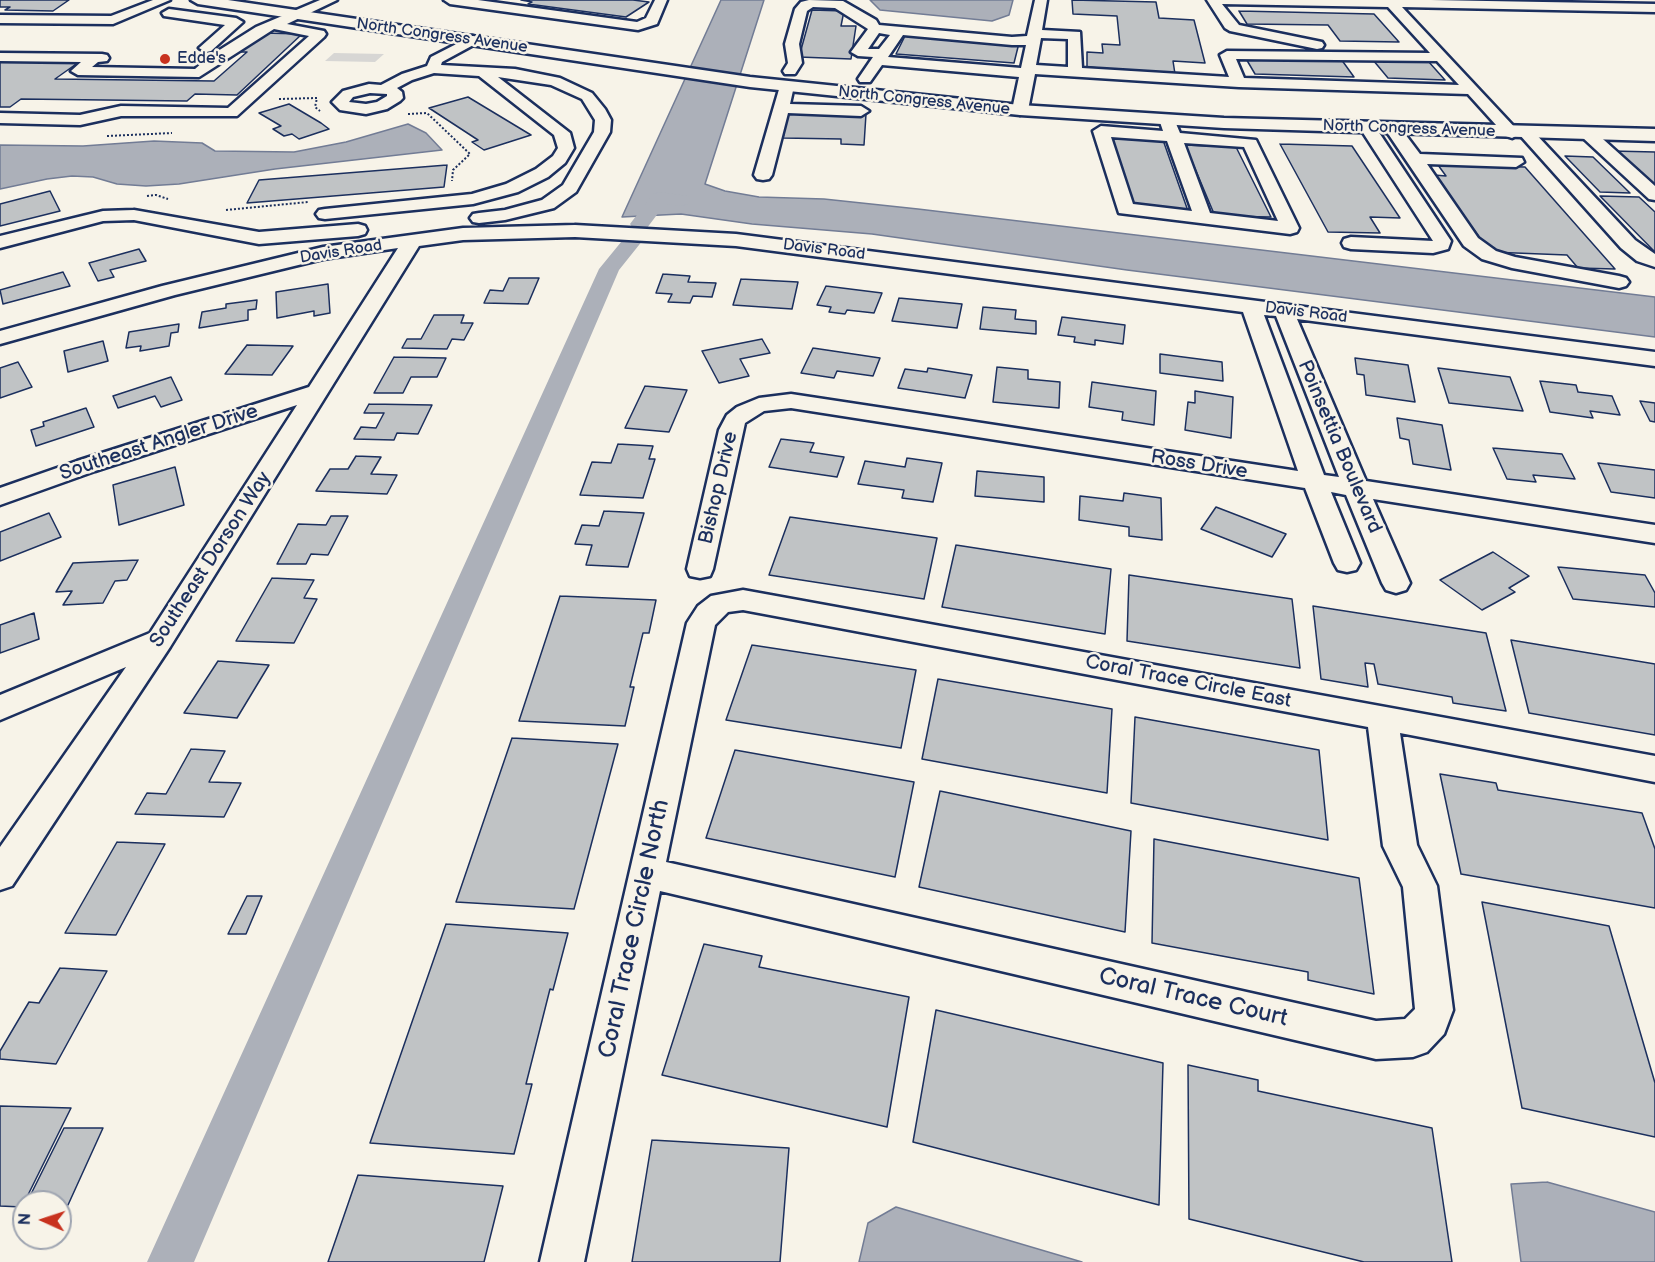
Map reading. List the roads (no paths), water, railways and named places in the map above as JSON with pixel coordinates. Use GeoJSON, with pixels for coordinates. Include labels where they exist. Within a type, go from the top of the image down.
{"type":"FeatureCollection","features":[{"type":"Feature","properties":{"kind":"main road","name":"North Congress Avenue"},"geometry":{"type":"LineString","coordinates":[[198,0],[297,7],[472,40],[750,82],[789,79],[865,79],[1022,102],[1170,128],[1368,128],[1651,138]]}},
{"type":"Feature","properties":{"kind":"main road","name":"North Congress Avenue"},"geometry":{"type":"LineString","coordinates":[[297,7],[326,2],[594,43]]}},
{"type":"Feature","properties":{"kind":"main road"},"geometry":{"type":"LineString","coordinates":[[472,40],[535,34]]}},
{"type":"Feature","properties":{"kind":"main road","name":"North Congress Avenue"},"geometry":{"type":"LineString","coordinates":[[676,55],[764,68],[789,79],[1022,102],[1655,118]]}},
{"type":"Feature","properties":{"kind":"street"},"geometry":{"type":"LineString","coordinates":[[0,19],[113,20],[161,10],[177,0]]}},
{"type":"Feature","properties":{"kind":"street"},"geometry":{"type":"LineString","coordinates":[[450,0],[638,26],[652,21],[661,0]]}},
{"type":"Feature","properties":{"kind":"street"},"geometry":{"type":"LineString","coordinates":[[1022,102],[1041,0]]}},
{"type":"Feature","properties":{"kind":"street"},"geometry":{"type":"LineString","coordinates":[[1213,0],[1230,25],[1241,29],[1317,45],[1437,53]]}},
{"type":"Feature","properties":{"kind":"street"},"geometry":{"type":"LineString","coordinates":[[1223,0],[1631,4],[1655,8]]}},
{"type":"Feature","properties":{"kind":"street"},"geometry":{"type":"LineString","coordinates":[[18,57],[84,20],[130,3],[122,1]]}},
{"type":"Feature","properties":{"kind":"street"},"geometry":{"type":"LineString","coordinates":[[1391,3],[1496,115],[1519,133],[1628,244],[1644,257],[1655,261]]}},
{"type":"Feature","properties":{"kind":"street"},"geometry":{"type":"LineString","coordinates":[[763,175],[795,63],[792,44],[801,9],[806,5],[838,4],[862,17],[875,29],[1012,41],[1034,37],[1075,35],[1075,72]]}},
{"type":"Feature","properties":{"kind":"street"},"geometry":{"type":"LineString","coordinates":[[93,54],[78,71],[199,73],[215,59],[297,7]]}},
{"type":"Feature","properties":{"kind":"street"},"geometry":{"type":"LineString","coordinates":[[161,10],[236,22],[194,59]]}},
{"type":"Feature","properties":{"kind":"street"},"geometry":{"type":"LineString","coordinates":[[49,57],[113,20]]}},
{"type":"Feature","properties":{"kind":"street"},"geometry":{"type":"LineString","coordinates":[[0,118],[80,120],[122,111],[232,113],[319,34],[271,25]]}},
{"type":"Feature","properties":{"kind":"street"},"geometry":{"type":"LineString","coordinates":[[875,29],[858,52],[880,57],[1028,71],[1243,83],[1472,90]]}},
{"type":"Feature","properties":{"kind":"street"},"geometry":{"type":"LineString","coordinates":[[865,79],[899,31]]}},
{"type":"Feature","properties":{"kind":"street"},"geometry":{"type":"LineString","coordinates":[[434,66],[436,60],[472,40]]}},
{"type":"Feature","properties":{"kind":"street"},"geometry":{"type":"LineString","coordinates":[[314,208],[473,199],[512,188],[542,173],[560,159],[566,148],[562,133],[469,68],[464,54],[500,44]]}},
{"type":"Feature","properties":{"kind":"street"},"geometry":{"type":"LineString","coordinates":[[1255,100],[1227,55],[1351,57],[1437,53]]}},
{"type":"Feature","properties":{"kind":"street"},"geometry":{"type":"LineString","coordinates":[[0,57],[93,54],[215,59]]}},
{"type":"Feature","properties":{"kind":"street"},"geometry":{"type":"LineString","coordinates":[[1351,57],[1374,87]]}},
{"type":"Feature","properties":{"kind":"street"},"geometry":{"type":"LineString","coordinates":[[0,242],[103,216],[134,215],[259,238],[505,215],[548,204],[570,188],[602,132],[603,120],[587,96],[555,81],[469,68],[434,66],[384,89]]}},
{"type":"Feature","properties":{"kind":"street"},"geometry":{"type":"LineString","coordinates":[[781,108],[861,111]]}},
{"type":"Feature","properties":{"kind":"street"},"geometry":{"type":"LineString","coordinates":[[1170,128],[1203,218]]}},
{"type":"Feature","properties":{"kind":"street"},"geometry":{"type":"LineString","coordinates":[[1170,128],[1251,143],[1290,228],[1203,218],[1125,209],[1101,131],[1170,128]]}},
{"type":"Feature","properties":{"kind":"street"},"geometry":{"type":"LineString","coordinates":[[1351,243],[1433,247],[1441,245],[1442,241],[1368,128]]}},
{"type":"Feature","properties":{"kind":"street"},"geometry":{"type":"LineString","coordinates":[[1393,129],[1471,242],[1489,255],[1512,262],[1619,282]]}},
{"type":"Feature","properties":{"kind":"street"},"geometry":{"type":"LineString","coordinates":[[1588,134],[1655,195]]}},
{"type":"Feature","properties":{"kind":"street"},"geometry":{"type":"LineString","coordinates":[[560,159],[586,160]]}},
{"type":"Feature","properties":{"kind":"street"},"geometry":{"type":"LineString","coordinates":[[1414,159],[1516,162]]}},
{"type":"Feature","properties":{"kind":"street"},"geometry":{"type":"LineString","coordinates":[[230,233],[256,220]]}},
{"type":"Feature","properties":{"kind":"street","name":"Davis Road"},"geometry":{"type":"LineString","coordinates":[[0,338],[262,266],[323,253],[463,234],[575,231],[736,240],[1655,359]]}},
{"type":"Feature","properties":{"kind":"street","name":"Southeast Dorson Way"},"geometry":{"type":"LineString","coordinates":[[0,875],[160,640],[413,240]]}},
{"type":"Feature","properties":{"kind":"street","name":"Poinsettia Boulevard"},"geometry":{"type":"LineString","coordinates":[[1251,306],[1315,483],[1347,563]]}},
{"type":"Feature","properties":{"kind":"street","name":"Poinsettia Boulevard"},"geometry":{"type":"LineString","coordinates":[[1284,310],[1396,583]]}},
{"type":"Feature","properties":{"kind":"street","name":"Southeast Angler Drive"},"geometry":{"type":"LineString","coordinates":[[0,497],[318,392]]}},
{"type":"Feature","properties":{"kind":"street","name":"Ross Drive"},"geometry":{"type":"LineString","coordinates":[[745,412],[759,405],[791,401],[1357,490],[1655,534]]}},
{"type":"Feature","properties":{"kind":"street","name":"Bishop Drive"},"geometry":{"type":"LineString","coordinates":[[699,569],[731,430],[735,420],[745,412]]}},
{"type":"Feature","properties":{"kind":"street","name":"Coral Trace Circle East"},"geometry":{"type":"LineString","coordinates":[[721,603],[756,601],[1655,769]]}},
{"type":"Feature","properties":{"kind":"street","name":"Coral Trace Circle North"},"geometry":{"type":"LineString","coordinates":[[562,1262],[701,623],[708,613],[721,603]]}},
{"type":"Feature","properties":{"kind":"street"},"geometry":{"type":"LineString","coordinates":[[0,708],[160,640]]}},
{"type":"Feature","properties":{"kind":"street","name":"Coral Trace Court"},"geometry":{"type":"LineString","coordinates":[[647,873],[1376,1040],[1413,1038],[1431,1021],[1434,1010],[1420,886],[1400,846],[1382,718]]}},
{"type":"Feature","properties":{"kind":"waterway"},"geometry":{"type":"LineString","coordinates":[[640,224],[660,198],[681,200]]}},
{"type":"Feature","properties":{"kind":"waterway"},"geometry":{"type":"LineString","coordinates":[[170,1262],[609,269],[633,240]]}},
{"type":"Feature","properties":{"kind":"place","name":"Edde's"},"geometry":{"type":"Point","coordinates":[165,59]}}]}
